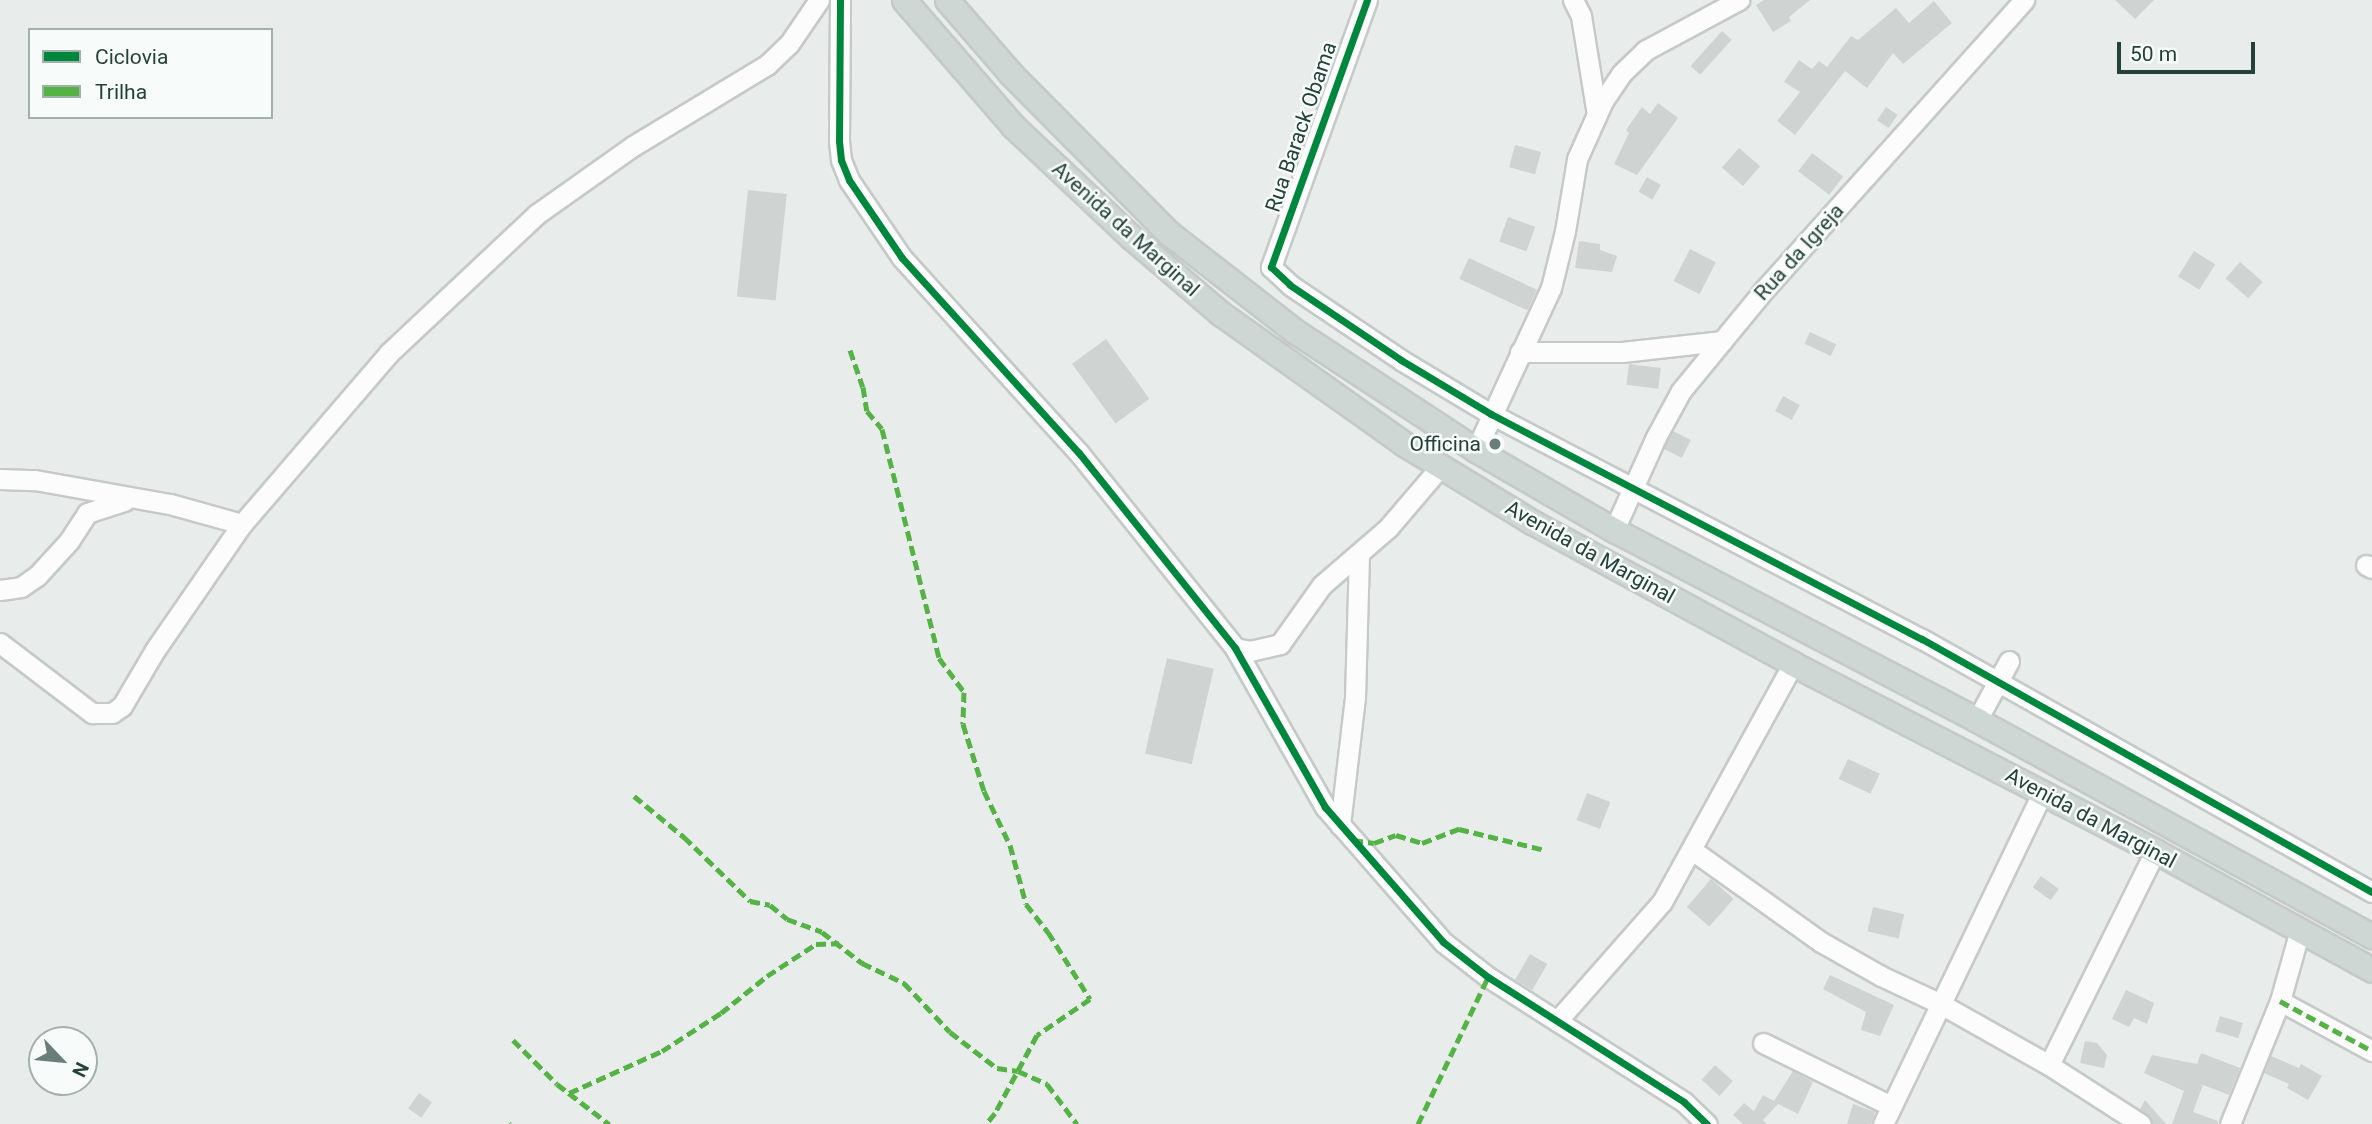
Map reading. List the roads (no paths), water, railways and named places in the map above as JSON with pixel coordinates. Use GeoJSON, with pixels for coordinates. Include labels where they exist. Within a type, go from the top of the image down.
{"type":"FeatureCollection","features":[{"type":"Feature","properties":{"kind":"main road","name":"Avenida da Marginal"},"geometry":{"type":"LineString","coordinates":[[904,0],[1013,126],[1130,237],[1220,313],[1441,467],[1532,522],[1793,664],[2155,851],[2372,970]]}},
{"type":"Feature","properties":{"kind":"main road","name":"Avenida da Marginal"},"geometry":{"type":"LineString","coordinates":[[947,0],[1011,74],[1170,234],[1296,332],[1476,450],[1614,530],[1977,720],[2372,936]]}},
{"type":"Feature","properties":{"kind":"street"},"geometry":{"type":"LineString","coordinates":[[0,643],[92,713],[112,713],[122,706],[155,650],[242,524],[389,353],[537,214],[633,146],[767,65],[789,44],[819,0]]}},
{"type":"Feature","properties":{"kind":"street"},"geometry":{"type":"LineString","coordinates":[[840,0],[839,141],[841,160],[849,180],[902,258],[1079,453],[1235,648],[1325,807],[1443,942],[1488,977],[1684,1102],[1707,1124]]}},
{"type":"Feature","properties":{"kind":"street","name":"Rua Barack Obama"},"geometry":{"type":"LineString","coordinates":[[1367,0],[1271,267],[1328,313],[1490,414]]}},
{"type":"Feature","properties":{"kind":"street"},"geometry":{"type":"LineString","coordinates":[[1573,0],[1581,16],[1597,116]]}},
{"type":"Feature","properties":{"kind":"street"},"geometry":{"type":"LineString","coordinates":[[1476,450],[1490,414],[1551,288],[1565,231],[1577,159],[1597,116],[1622,73],[1646,50],[1739,0]]}},
{"type":"Feature","properties":{"kind":"street","name":"Rua da Igreja"},"geometry":{"type":"LineString","coordinates":[[1614,530],[1681,391],[1763,290],[2024,0]]}},
{"type":"Feature","properties":{"kind":"street"},"geometry":{"type":"LineString","coordinates":[[1520,352],[1622,352],[1722,341]]}},
{"type":"Feature","properties":{"kind":"street"},"geometry":{"type":"LineString","coordinates":[[1490,414],[1999,681],[2372,892]]}},
{"type":"Feature","properties":{"kind":"street"},"geometry":{"type":"LineString","coordinates":[[1235,648],[1250,650],[1280,644],[1322,584],[1359,555],[1413,502],[1441,467]]}},
{"type":"Feature","properties":{"kind":"street"},"geometry":{"type":"LineString","coordinates":[[0,479],[35,480],[170,504],[242,524]]}},
{"type":"Feature","properties":{"kind":"street"},"geometry":{"type":"LineString","coordinates":[[0,590],[21,587],[37,576],[69,541],[88,513],[114,502],[135,499]]}},
{"type":"Feature","properties":{"kind":"street"},"geometry":{"type":"LineString","coordinates":[[1340,825],[1355,698],[1359,555]]}},
{"type":"Feature","properties":{"kind":"street"},"geometry":{"type":"LineString","coordinates":[[1977,720],[2009,661]]}},
{"type":"Feature","properties":{"kind":"street"},"geometry":{"type":"LineString","coordinates":[[1557,1021],[1662,902],[1793,664]]}},
{"type":"Feature","properties":{"kind":"street"},"geometry":{"type":"LineString","coordinates":[[1883,1124],[2042,793]]}},
{"type":"Feature","properties":{"kind":"street"},"geometry":{"type":"LineString","coordinates":[[1692,850],[1821,942],[1881,976],[1939,1003],[2049,1065],[2141,1124]]}},
{"type":"Feature","properties":{"kind":"street"},"geometry":{"type":"LineString","coordinates":[[2049,1065],[2155,851]]}},
{"type":"Feature","properties":{"kind":"street"},"geometry":{"type":"LineString","coordinates":[[2230,1124],[2280,1001],[2300,930]]}},
{"type":"Feature","properties":{"kind":"street"},"geometry":{"type":"LineString","coordinates":[[2280,1001],[2372,1051]]}},
{"type":"Feature","properties":{"kind":"street"},"geometry":{"type":"LineString","coordinates":[[1763,1043],[1891,1106]]}},
{"type":"Feature","properties":{"kind":"place","name":"Officina"},"geometry":{"type":"Point","coordinates":[1495,444]}}]}
